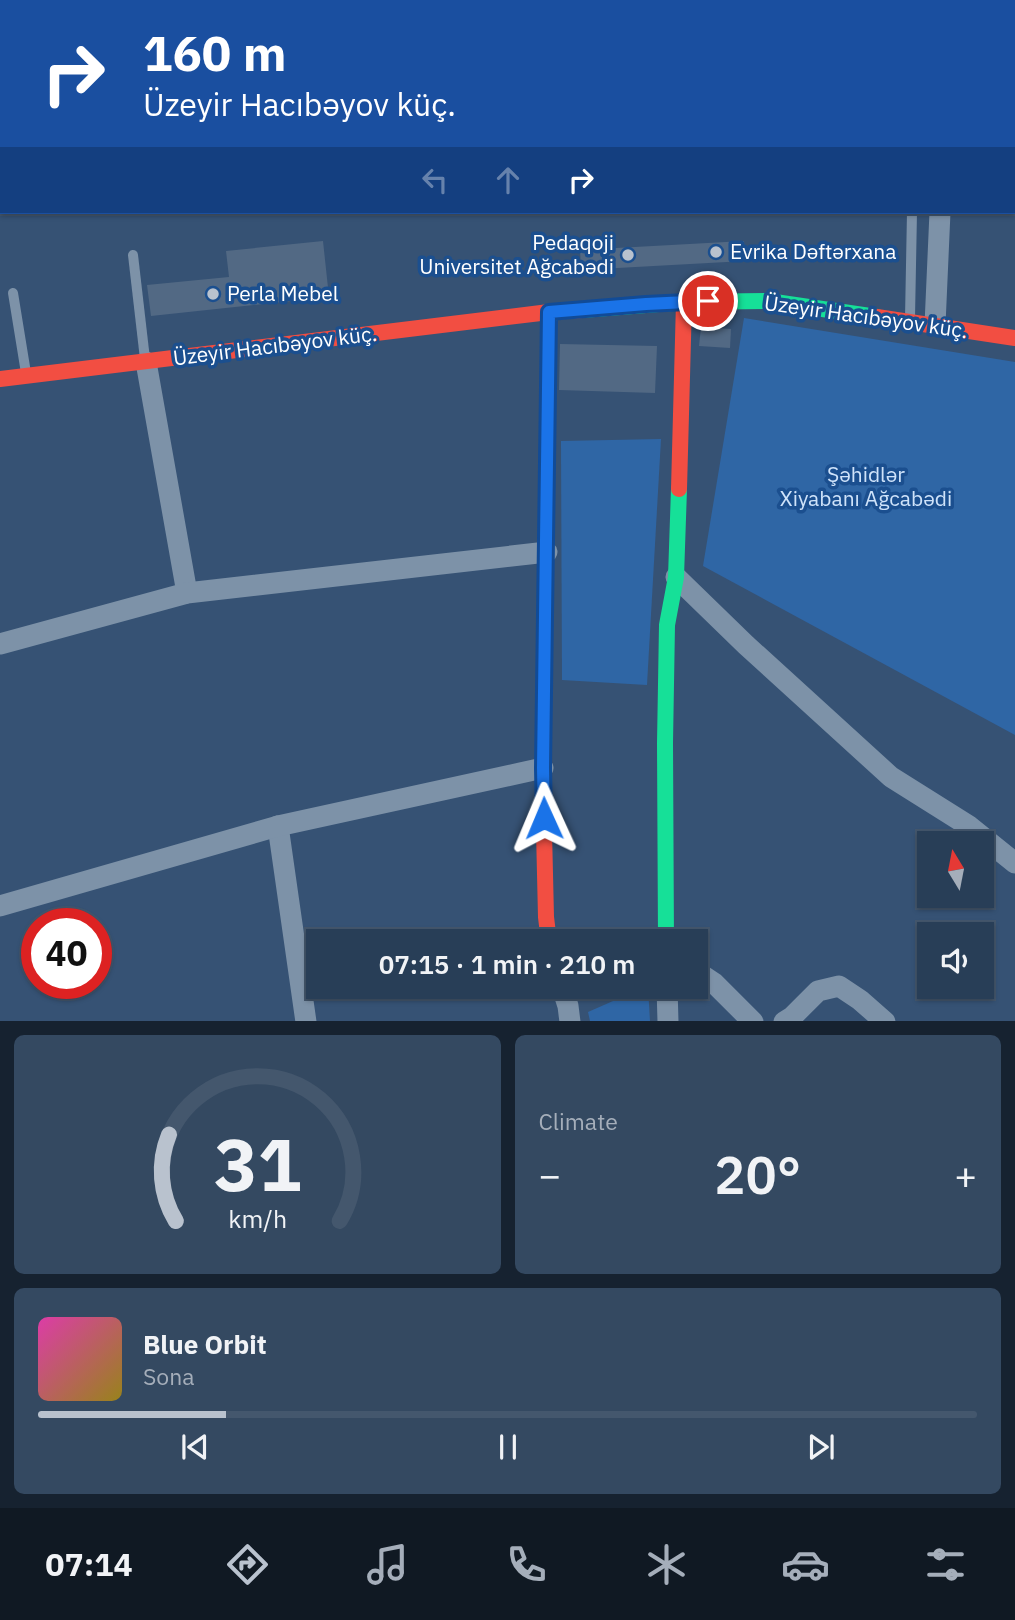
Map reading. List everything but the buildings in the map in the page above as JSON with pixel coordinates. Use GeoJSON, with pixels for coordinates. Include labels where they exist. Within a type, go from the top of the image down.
{"type":"FeatureCollection","features":[{"type":"Feature","properties":{"kind":"street"},"geometry":{"type":"LineString","coordinates":[[935,325],[940,214]]}},
{"type":"Feature","properties":{"kind":"street","name":"Üzeyir Hacıbəyov küç."},"geometry":{"type":"LineString","coordinates":[[0,379],[549,312],[684,302],[768,301],[1015,338]]}},
{"type":"Feature","properties":{"kind":"street"},"geometry":{"type":"LineString","coordinates":[[666,929],[667,625],[676,577],[684,302]]}},
{"type":"Feature","properties":{"kind":"street"},"geometry":{"type":"LineString","coordinates":[[547,929],[543,768],[549,312]]}},
{"type":"Feature","properties":{"kind":"street"},"geometry":{"type":"LineString","coordinates":[[146,362],[187,593]]}},
{"type":"Feature","properties":{"kind":"street"},"geometry":{"type":"LineString","coordinates":[[0,644],[187,593],[547,552]]}},
{"type":"Feature","properties":{"kind":"street"},"geometry":{"type":"LineString","coordinates":[[676,577],[891,778],[969,826],[1015,863]]}},
{"type":"Feature","properties":{"kind":"street"},"geometry":{"type":"LineString","coordinates":[[0,906],[278,826],[543,768]]}},
{"type":"Feature","properties":{"kind":"street"},"geometry":{"type":"LineString","coordinates":[[278,826],[306,1021]]}},
{"type":"Feature","properties":{"kind":"street"},"geometry":{"type":"LineString","coordinates":[[708,979],[753,1021]]}},
{"type":"Feature","properties":{"kind":"street"},"geometry":{"type":"LineString","coordinates":[[784,1021],[792,1017],[818,991],[839,986],[885,1021]]}},
{"type":"Feature","properties":{"kind":"street"},"geometry":{"type":"LineString","coordinates":[[566,999],[570,1021]]}},
{"type":"Feature","properties":{"kind":"street"},"geometry":{"type":"LineString","coordinates":[[667,999],[668,1021]]}},
{"type":"Feature","properties":{"kind":"lane"},"geometry":{"type":"LineString","coordinates":[[910,321],[912,214]]}},
{"type":"Feature","properties":{"kind":"lane"},"geometry":{"type":"LineString","coordinates":[[133,255],[146,362]]}},
{"type":"Feature","properties":{"kind":"lane"},"geometry":{"type":"LineString","coordinates":[[13,293],[27,376]]}},
{"type":"Feature","properties":{"kind":"green space","name":"Şəhidlər Xiyabanı Ağcabədi"},"geometry":{"type":"Polygon","coordinates":[[[744,318],[1015,362],[1015,735],[703,566],[744,318]]]}},
{"type":"Feature","properties":{"kind":"green space"},"geometry":{"type":"Polygon","coordinates":[[[661,439],[647,685],[562,680],[561,441],[661,439]]]}},
{"type":"Feature","properties":{"kind":"green space"},"geometry":{"type":"Polygon","coordinates":[[[618,999],[649,999],[650,1021],[590,1021],[588,1012],[618,999]]]}},
{"type":"Feature","properties":{"kind":"traffic: fast"},"geometry":{"type":"LineString","coordinates":[[582,310],[684,302],[768,301],[877,317]]}},
{"type":"Feature","properties":{"kind":"traffic: fast"},"geometry":{"type":"LineString","coordinates":[[544,831],[549,312]]}},
{"type":"Feature","properties":{"kind":"traffic: fast"},"geometry":{"type":"LineString","coordinates":[[666,929],[667,625],[676,577],[679,489]]}},
{"type":"Feature","properties":{"kind":"traffic: jam"},"geometry":{"type":"LineString","coordinates":[[679,489],[684,302]]}},
{"type":"Feature","properties":{"kind":"traffic: jam"},"geometry":{"type":"LineString","coordinates":[[0,379],[582,310]]}},
{"type":"Feature","properties":{"kind":"traffic: jam"},"geometry":{"type":"LineString","coordinates":[[877,317],[1015,338]]}},
{"type":"Feature","properties":{"kind":"traffic: jam"},"geometry":{"type":"LineString","coordinates":[[544,831],[547,929]]}},
{"type":"Feature","properties":{"kind":"place","name":"Evrika Dəftərxana"},"geometry":{"type":"Point","coordinates":[716,252]}},
{"type":"Feature","properties":{"kind":"place","name":"Pedaqoji Universitet Ağcabədi"},"geometry":{"type":"Point","coordinates":[628,255]}},
{"type":"Feature","properties":{"kind":"place","name":"Perla Mebel"},"geometry":{"type":"Point","coordinates":[213,294]}},
{"type":"Feature","properties":{"kind":"route"},"geometry":{"type":"LineString","coordinates":[[544,818],[549,312],[708,301]]}}]}
